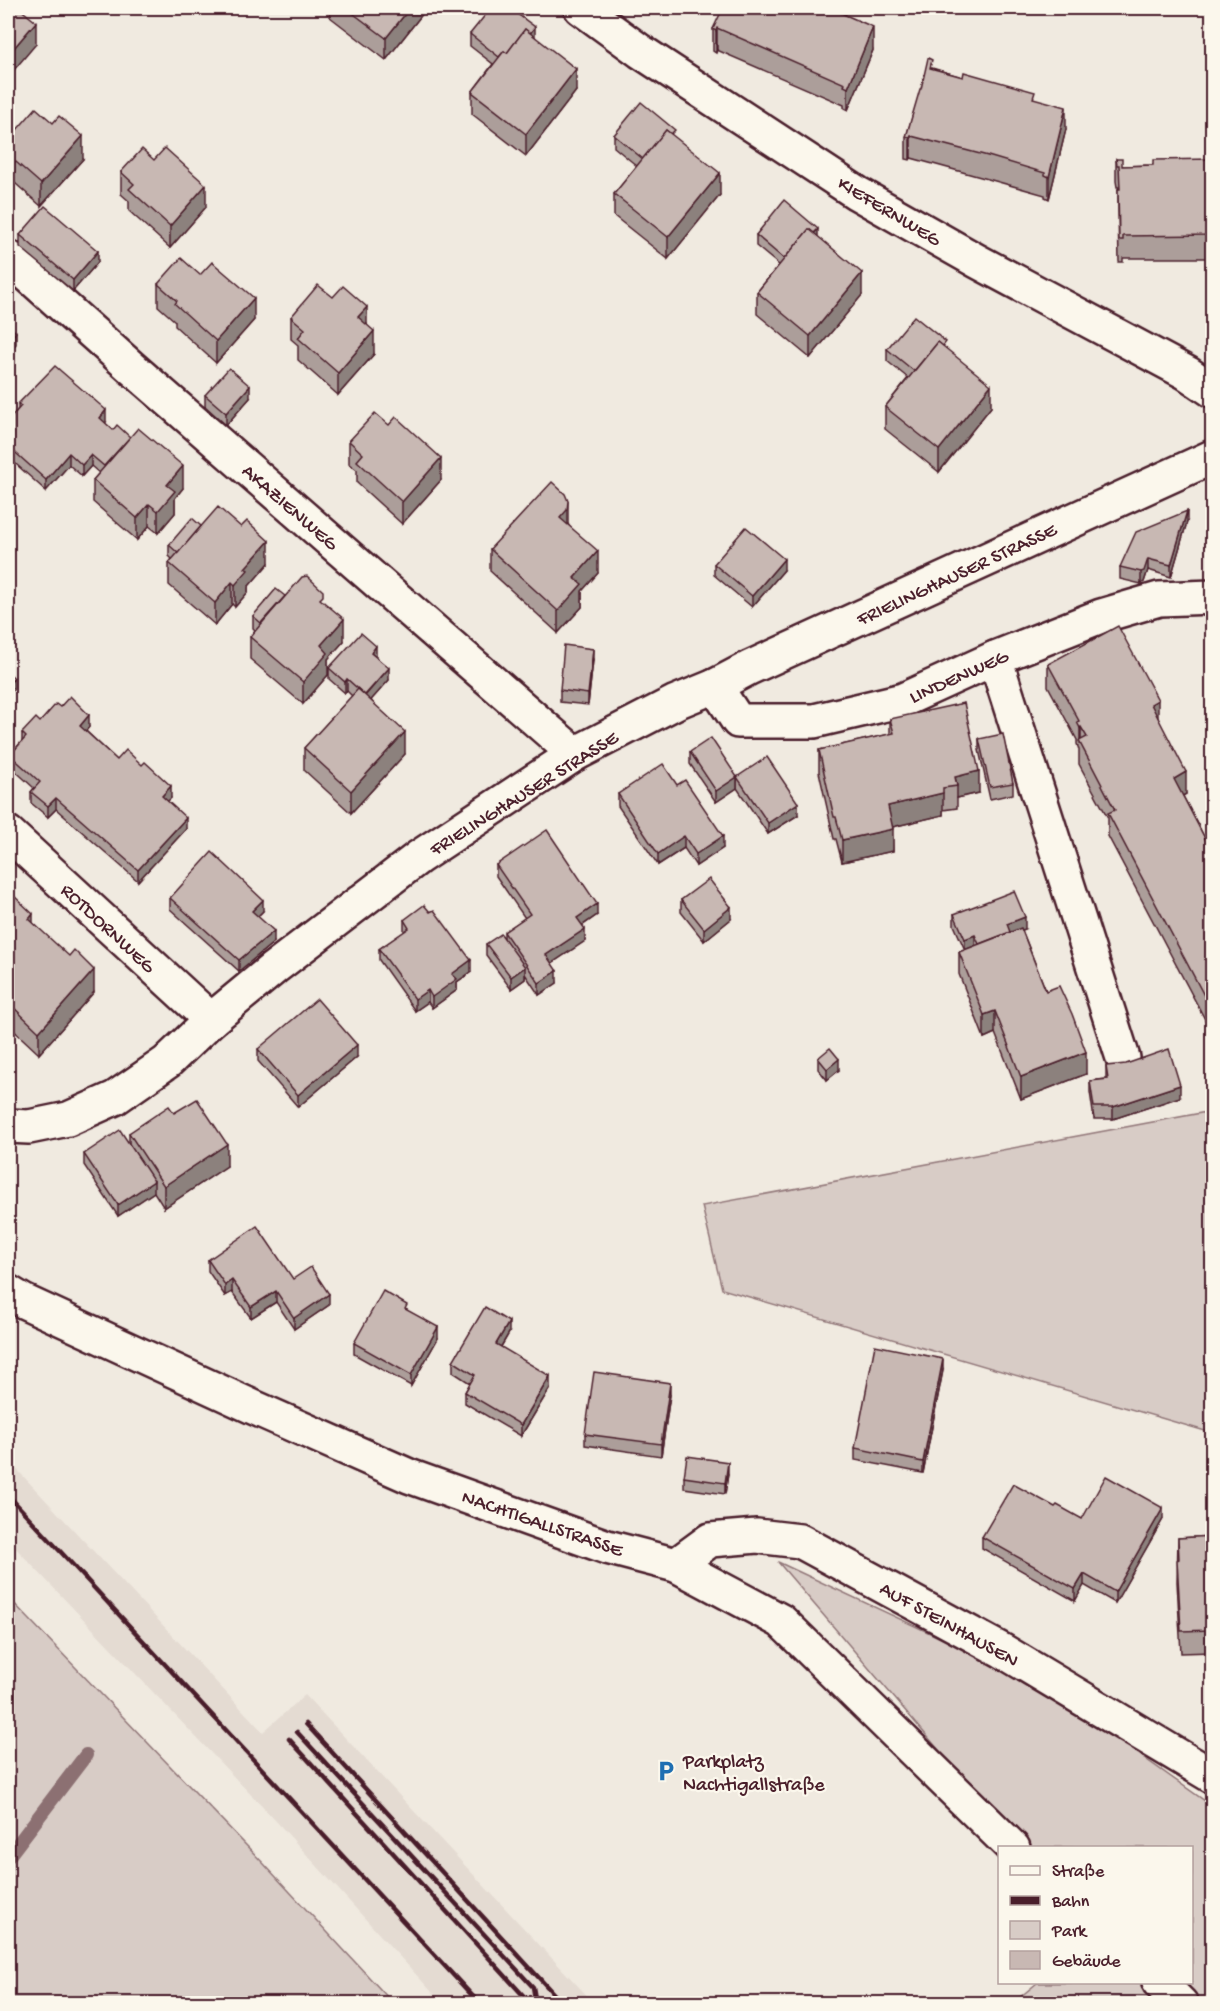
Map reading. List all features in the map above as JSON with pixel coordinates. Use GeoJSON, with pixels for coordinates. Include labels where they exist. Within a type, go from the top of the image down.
{"type":"FeatureCollection","features":[{"type":"Feature","properties":{"kind":"street","name":"KIEFERNWEG"},"geometry":{"type":"LineString","coordinates":[[580,8],[640,51],[857,193],[1187,373],[1212,390]]}},
{"type":"Feature","properties":{"kind":"street","name":"AKAZIENWEG"},"geometry":{"type":"LineString","coordinates":[[8,256],[132,368],[575,754]]}},
{"type":"Feature","properties":{"kind":"street","name":"FRIELINGHAUSER STRASSE"},"geometry":{"type":"LineString","coordinates":[[8,1126],[29,1126],[68,1119],[115,1098],[167,1062],[211,1020],[345,912],[419,857],[575,754],[676,702],[1212,457]]}},
{"type":"Feature","properties":{"kind":"street","name":"LINDENWEG"},"geometry":{"type":"LineString","coordinates":[[715,686],[738,721],[814,721],[903,700],[994,658],[1101,616],[1159,599],[1212,597]]}},
{"type":"Feature","properties":{"kind":"street"},"geometry":{"type":"LineString","coordinates":[[994,658],[1123,1058]]}},
{"type":"Feature","properties":{"kind":"street","name":"ROTDORNWEG"},"geometry":{"type":"LineString","coordinates":[[8,833],[211,1020]]}},
{"type":"Feature","properties":{"kind":"street","name":"NACHTIGALLSTRASSE"},"geometry":{"type":"LineString","coordinates":[[8,1292],[23,1301],[254,1407],[409,1476],[607,1547],[676,1565],[782,1621],[1011,1846]]}},
{"type":"Feature","properties":{"kind":"street","name":"AUF STEINHAUSEN"},"geometry":{"type":"LineString","coordinates":[[676,1565],[710,1540],[757,1536],[800,1541],[1003,1651],[1212,1776]]}},
{"type":"Feature","properties":{"kind":"street"},"geometry":{"type":"LineString","coordinates":[[1161,1984],[1181,2004]]}},
{"type":"Feature","properties":{"kind":"shaded area"},"geometry":{"type":"Polygon","coordinates":[[[8,1460],[263,1732],[305,1695],[594,2003],[442,2003],[276,1821],[8,1540],[8,1460]]]}},
{"type":"Feature","properties":{"kind":"green space"},"geometry":{"type":"Polygon","coordinates":[[[1212,1111],[1212,1433],[722,1289],[702,1206],[1212,1111]]]}},
{"type":"Feature","properties":{"kind":"green space"},"geometry":{"type":"Polygon","coordinates":[[[778,1562],[1041,1685],[1212,1806],[1212,2003],[1013,2003],[1036,1984],[1193,1984],[1193,1846],[1021,1846],[778,1562]]]}},
{"type":"Feature","properties":{"kind":"green space"},"geometry":{"type":"Polygon","coordinates":[[[8,1597],[264,1864],[393,2003],[8,2003],[8,1597]]]}},
{"type":"Feature","properties":{"kind":"building"},"geometry":{"type":"Polygon","coordinates":[[[8,8],[19,8],[36,22],[8,55],[8,8]]]}},
{"type":"Feature","properties":{"kind":"building"},"geometry":{"type":"Polygon","coordinates":[[[346,8],[410,8],[386,38],[346,8]]]}},
{"type":"Feature","properties":{"kind":"building"},"geometry":{"type":"Polygon","coordinates":[[[491,8],[509,8],[535,27],[530,33],[525,29],[507,53],[504,51],[499,57],[470,34],[491,8]]]}},
{"type":"Feature","properties":{"kind":"building"},"geometry":{"type":"Polygon","coordinates":[[[723,8],[843,8],[841,13],[873,27],[848,88],[844,86],[845,84],[717,28],[716,31],[713,29],[723,8]]]}},
{"type":"Feature","properties":{"kind":"building"},"geometry":{"type":"Polygon","coordinates":[[[525,29],[576,69],[526,134],[472,92],[504,51],[507,53],[525,29]]]}},
{"type":"Feature","properties":{"kind":"building"},"geometry":{"type":"Polygon","coordinates":[[[928,58],[932,60],[930,68],[963,77],[964,72],[1035,92],[1033,98],[1066,107],[1049,177],[1045,173],[988,156],[911,136],[906,137],[928,58]]]}},
{"type":"Feature","properties":{"kind":"building"},"geometry":{"type":"Polygon","coordinates":[[[641,102],[675,130],[671,134],[666,130],[643,159],[614,135],[641,102]]]}},
{"type":"Feature","properties":{"kind":"building"},"geometry":{"type":"Polygon","coordinates":[[[36,108],[53,123],[59,116],[83,136],[41,184],[8,155],[8,140],[36,108]]]}},
{"type":"Feature","properties":{"kind":"building"},"geometry":{"type":"Polygon","coordinates":[[[666,130],[720,173],[668,237],[614,194],[666,130]]]}},
{"type":"Feature","properties":{"kind":"building"},"geometry":{"type":"Polygon","coordinates":[[[165,148],[206,185],[170,226],[129,189],[134,184],[121,172],[142,149],[154,160],[165,148]]]}},
{"type":"Feature","properties":{"kind":"building"},"geometry":{"type":"Polygon","coordinates":[[[1116,159],[1122,159],[1122,166],[1153,165],[1153,160],[1212,159],[1212,235],[1123,236],[1123,240],[1119,240],[1118,189],[1120,189],[1119,165],[1116,159]]]}},
{"type":"Feature","properties":{"kind":"building"},"geometry":{"type":"Polygon","coordinates":[[[784,200],[818,229],[814,233],[809,229],[784,259],[756,235],[784,200]]]}},
{"type":"Feature","properties":{"kind":"building"},"geometry":{"type":"Polygon","coordinates":[[[45,206],[98,251],[73,280],[20,235],[45,206]]]}},
{"type":"Feature","properties":{"kind":"building"},"geometry":{"type":"Polygon","coordinates":[[[809,229],[862,273],[810,336],[757,292],[809,229]]]}},
{"type":"Feature","properties":{"kind":"building"},"geometry":{"type":"Polygon","coordinates":[[[181,258],[200,275],[212,262],[254,298],[216,341],[175,304],[177,301],[158,284],[181,258]]]}},
{"type":"Feature","properties":{"kind":"building"},"geometry":{"type":"Polygon","coordinates":[[[318,285],[333,297],[343,286],[367,307],[358,317],[374,331],[338,373],[298,338],[305,329],[291,317],[318,285]]]}},
{"type":"Feature","properties":{"kind":"building"},"geometry":{"type":"Polygon","coordinates":[[[914,316],[946,342],[943,346],[938,342],[914,371],[887,349],[914,316]]]}},
{"type":"Feature","properties":{"kind":"building"},"geometry":{"type":"Polygon","coordinates":[[[8,325],[16,332],[8,341],[8,325]]]}},
{"type":"Feature","properties":{"kind":"building"},"geometry":{"type":"Polygon","coordinates":[[[938,342],[991,385],[939,450],[885,407],[938,342]]]}},
{"type":"Feature","properties":{"kind":"building"},"geometry":{"type":"Polygon","coordinates":[[[55,366],[106,410],[100,418],[113,430],[117,425],[130,437],[104,466],[91,455],[82,465],[69,453],[46,480],[8,446],[8,421],[21,406],[18,404],[55,366]]]}},
{"type":"Feature","properties":{"kind":"building"},"geometry":{"type":"Polygon","coordinates":[[[229,368],[250,386],[226,413],[205,395],[229,368]]]}},
{"type":"Feature","properties":{"kind":"building"},"geometry":{"type":"Polygon","coordinates":[[[375,413],[389,425],[396,417],[441,458],[402,502],[357,461],[363,454],[349,441],[375,413]]]}},
{"type":"Feature","properties":{"kind":"building"},"geometry":{"type":"Polygon","coordinates":[[[138,428],[183,466],[167,485],[175,491],[158,511],[149,504],[137,518],[93,480],[138,428]]]}},
{"type":"Feature","properties":{"kind":"building"},"geometry":{"type":"Polygon","coordinates":[[[552,482],[565,494],[568,501],[567,510],[560,518],[598,551],[574,578],[582,584],[558,611],[490,549],[552,482]]]}},
{"type":"Feature","properties":{"kind":"building"},"geometry":{"type":"Polygon","coordinates":[[[218,507],[241,527],[247,521],[269,541],[245,568],[248,570],[235,585],[232,582],[215,603],[169,563],[218,507]]]}},
{"type":"Feature","properties":{"kind":"building"},"geometry":{"type":"Polygon","coordinates":[[[1187,511],[1171,565],[1148,559],[1144,571],[1141,572],[1120,567],[1136,532],[1187,511]]]}},
{"type":"Feature","properties":{"kind":"building"},"geometry":{"type":"Polygon","coordinates":[[[192,518],[201,526],[178,553],[169,545],[192,518]]]}},
{"type":"Feature","properties":{"kind":"building"},"geometry":{"type":"Polygon","coordinates":[[[746,527],[784,559],[752,596],[714,564],[746,527]]]}},
{"type":"Feature","properties":{"kind":"building"},"geometry":{"type":"Polygon","coordinates":[[[307,576],[323,591],[320,599],[344,619],[321,645],[328,653],[303,682],[250,637],[302,577],[307,576]]]}},
{"type":"Feature","properties":{"kind":"building"},"geometry":{"type":"Polygon","coordinates":[[[276,589],[285,596],[261,623],[253,616],[276,589]]]}},
{"type":"Feature","properties":{"kind":"building"},"geometry":{"type":"Polygon","coordinates":[[[1118,626],[1158,700],[1151,704],[1186,772],[1174,779],[1212,852],[1212,1001],[1208,1003],[1108,813],[1115,810],[1079,741],[1087,737],[1080,728],[1077,722],[1079,721],[1048,664],[1118,626]]]}},
{"type":"Feature","properties":{"kind":"building"},"geometry":{"type":"Polygon","coordinates":[[[361,633],[376,646],[371,653],[389,668],[365,695],[347,679],[345,682],[329,668],[361,633]]]}},
{"type":"Feature","properties":{"kind":"building"},"geometry":{"type":"Polygon","coordinates":[[[564,645],[593,649],[588,694],[560,690],[564,645]]]}},
{"type":"Feature","properties":{"kind":"building"},"geometry":{"type":"Polygon","coordinates":[[[8,672],[14,678],[8,685],[8,672]]]}},
{"type":"Feature","properties":{"kind":"building"},"geometry":{"type":"Polygon","coordinates":[[[358,689],[405,732],[351,791],[304,748],[358,689]]]}},
{"type":"Feature","properties":{"kind":"building"},"geometry":{"type":"Polygon","coordinates":[[[70,696],[89,715],[80,726],[117,760],[126,750],[142,765],[145,762],[171,786],[162,796],[186,818],[138,870],[56,798],[48,806],[31,792],[40,782],[10,755],[26,737],[22,733],[36,718],[40,722],[56,704],[60,707],[70,696]]]}},
{"type":"Feature","properties":{"kind":"building"},"geometry":{"type":"Polygon","coordinates":[[[964,703],[979,771],[955,777],[957,786],[943,788],[943,793],[888,806],[893,829],[842,840],[836,817],[834,817],[819,750],[894,733],[890,719],[964,703]]]}},
{"type":"Feature","properties":{"kind":"building"},"geometry":{"type":"Polygon","coordinates":[[[1003,734],[1013,783],[990,787],[979,739],[1003,734]]]}},
{"type":"Feature","properties":{"kind":"building"},"geometry":{"type":"Polygon","coordinates":[[[711,738],[737,777],[716,791],[690,752],[711,738]]]}},
{"type":"Feature","properties":{"kind":"building"},"geometry":{"type":"Polygon","coordinates":[[[767,757],[798,803],[768,823],[737,777],[767,757]]]}},
{"type":"Feature","properties":{"kind":"building"},"geometry":{"type":"Polygon","coordinates":[[[663,764],[677,785],[685,780],[723,836],[696,854],[684,836],[658,854],[618,794],[663,764]]]}},
{"type":"Feature","properties":{"kind":"building"},"geometry":{"type":"Polygon","coordinates":[[[547,830],[597,904],[577,918],[585,929],[546,955],[557,971],[539,983],[504,932],[530,914],[496,865],[547,830]]]}},
{"type":"Feature","properties":{"kind":"building"},"geometry":{"type":"Polygon","coordinates":[[[212,852],[263,900],[252,911],[274,931],[239,960],[170,898],[212,852]]]}},
{"type":"Feature","properties":{"kind":"building"},"geometry":{"type":"Polygon","coordinates":[[[709,879],[731,907],[704,929],[681,900],[709,879]]]}},
{"type":"Feature","properties":{"kind":"building"},"geometry":{"type":"Polygon","coordinates":[[[1014,891],[1025,917],[1007,924],[1010,932],[979,944],[975,935],[965,939],[954,914],[1014,891]]]}},
{"type":"Feature","properties":{"kind":"building"},"geometry":{"type":"Polygon","coordinates":[[[13,895],[33,914],[29,919],[69,956],[74,950],[94,970],[39,1032],[8,1002],[8,900],[13,895]]]}},
{"type":"Feature","properties":{"kind":"building"},"geometry":{"type":"Polygon","coordinates":[[[424,905],[430,912],[434,910],[471,960],[452,974],[457,979],[432,997],[428,990],[415,999],[379,949],[409,928],[404,920],[424,905]]]}},
{"type":"Feature","properties":{"kind":"building"},"geometry":{"type":"Polygon","coordinates":[[[1021,928],[1046,991],[1059,986],[1086,1052],[1021,1077],[995,1011],[984,1015],[959,952],[1021,928]]]}},
{"type":"Feature","properties":{"kind":"building"},"geometry":{"type":"Polygon","coordinates":[[[501,934],[525,967],[511,977],[486,944],[501,934]]]}},
{"type":"Feature","properties":{"kind":"building"},"geometry":{"type":"Polygon","coordinates":[[[317,999],[357,1045],[298,1095],[258,1049],[317,999]]]}},
{"type":"Feature","properties":{"kind":"building"},"geometry":{"type":"Polygon","coordinates":[[[830,1048],[839,1059],[827,1069],[818,1058],[830,1048]]]}},
{"type":"Feature","properties":{"kind":"building"},"geometry":{"type":"Polygon","coordinates":[[[1169,1049],[1180,1085],[1113,1107],[1094,1107],[1090,1081],[1108,1079],[1106,1066],[1126,1064],[1169,1049]]]}},
{"type":"Feature","properties":{"kind":"building"},"geometry":{"type":"Polygon","coordinates":[[[197,1099],[227,1144],[164,1186],[129,1133],[169,1106],[174,1113],[197,1099]]]}},
{"type":"Feature","properties":{"kind":"building"},"geometry":{"type":"Polygon","coordinates":[[[120,1130],[154,1181],[118,1205],[84,1154],[120,1130]]]}},
{"type":"Feature","properties":{"kind":"building"},"geometry":{"type":"Polygon","coordinates":[[[257,1226],[293,1279],[311,1267],[329,1294],[294,1318],[276,1291],[251,1307],[232,1280],[225,1285],[208,1260],[257,1226]]]}},
{"type":"Feature","properties":{"kind":"building"},"geometry":{"type":"Polygon","coordinates":[[[383,1291],[407,1305],[405,1309],[438,1327],[411,1375],[354,1343],[383,1291]]]}},
{"type":"Feature","properties":{"kind":"building"},"geometry":{"type":"Polygon","coordinates":[[[485,1307],[509,1322],[496,1344],[550,1376],[521,1425],[465,1392],[475,1375],[453,1361],[485,1307]]]}},
{"type":"Feature","properties":{"kind":"building"},"geometry":{"type":"Polygon","coordinates":[[[875,1345],[943,1359],[923,1462],[855,1448],[875,1345]]]}},
{"type":"Feature","properties":{"kind":"building"},"geometry":{"type":"Polygon","coordinates":[[[594,1372],[670,1383],[661,1444],[585,1434],[594,1372]]]}},
{"type":"Feature","properties":{"kind":"building"},"geometry":{"type":"Polygon","coordinates":[[[687,1456],[728,1462],[725,1483],[684,1477],[687,1456]]]}},
{"type":"Feature","properties":{"kind":"building"},"geometry":{"type":"Polygon","coordinates":[[[1106,1476],[1163,1508],[1115,1592],[1084,1574],[1075,1589],[982,1537],[1013,1484],[1082,1519],[1106,1476]]]}},
{"type":"Feature","properties":{"kind":"building"},"geometry":{"type":"Polygon","coordinates":[[[1212,1536],[1212,1630],[1181,1631],[1178,1538],[1212,1536]]]}},
{"type":"Feature","properties":{"kind":"waterway"},"geometry":{"type":"LineString","coordinates":[[8,1857],[86,1755]]}},
{"type":"Feature","properties":{"kind":"railway"},"geometry":{"type":"LineString","coordinates":[[8,1495],[480,2004]]}},
{"type":"Feature","properties":{"kind":"railway"},"geometry":{"type":"LineString","coordinates":[[306,1724],[563,2004]]}},
{"type":"Feature","properties":{"kind":"railway"},"geometry":{"type":"LineString","coordinates":[[297,1732],[533,1987],[536,2004]]}},
{"type":"Feature","properties":{"kind":"railway"},"geometry":{"type":"LineString","coordinates":[[289,1739],[531,2004]]}},
{"type":"Feature","properties":{"kind":"place","name":"Parkplatz Nachtigallstraße"},"geometry":{"type":"Point","coordinates":[666,1771]}}]}
